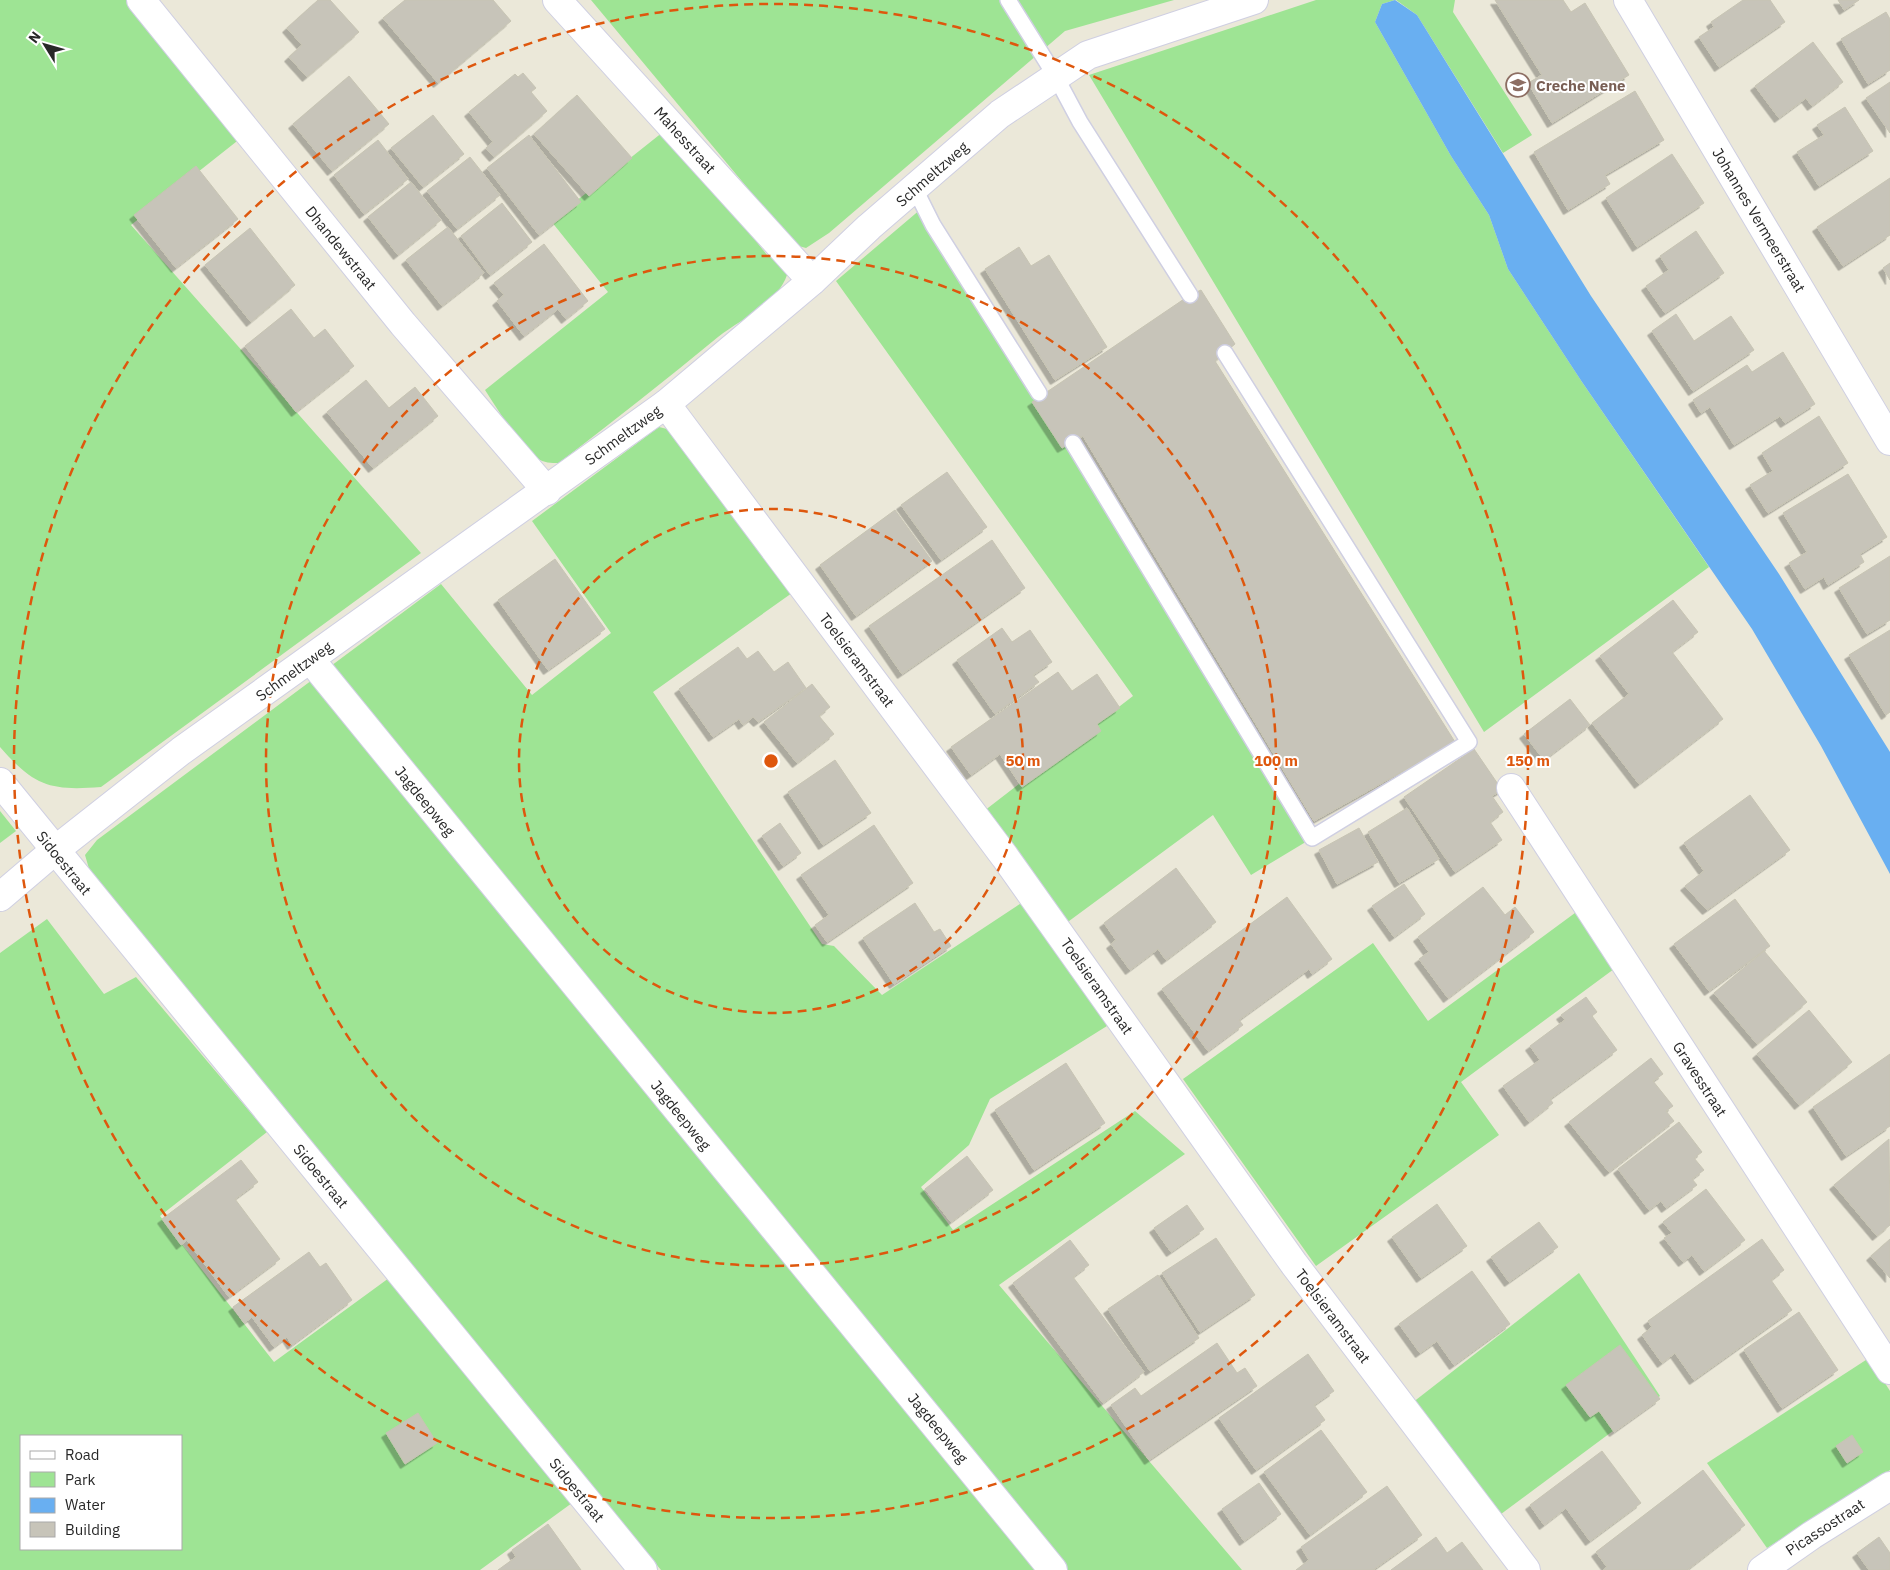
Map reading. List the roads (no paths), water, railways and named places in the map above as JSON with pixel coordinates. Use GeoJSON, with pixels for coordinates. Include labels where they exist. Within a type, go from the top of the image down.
{"type":"FeatureCollection","features":[{"type":"Feature","properties":{"kind":"street","name":"Dhandewstraat"},"geometry":{"type":"LineString","coordinates":[[141,0],[403,324],[547,491]]}},
{"type":"Feature","properties":{"kind":"street","name":"Mahesstraat"},"geometry":{"type":"LineString","coordinates":[[557,0],[812,281]]}},
{"type":"Feature","properties":{"kind":"street","name":"Schmeltzweg"},"geometry":{"type":"LineString","coordinates":[[0,897],[54,851],[181,751],[547,491],[666,404],[812,281],[869,228],[915,190],[1000,114],[1088,55],[1254,0]]}},
{"type":"Feature","properties":{"kind":"street","name":"Johannes Vermeerstraat"},"geometry":{"type":"LineString","coordinates":[[1628,0],[1890,441]]}},
{"type":"Feature","properties":{"kind":"street","name":"Toelsieramstraat"},"geometry":{"type":"LineString","coordinates":[[666,404],[1005,857],[1294,1264],[1526,1570]]}},
{"type":"Feature","properties":{"kind":"street","name":"Jagdeepweg"},"geometry":{"type":"LineString","coordinates":[[310,659],[1054,1570]]}},
{"type":"Feature","properties":{"kind":"street","name":"Sidoestraat"},"geometry":{"type":"LineString","coordinates":[[0,782],[54,851],[643,1570]]}},
{"type":"Feature","properties":{"kind":"street","name":"Gravesstraat"},"geometry":{"type":"LineString","coordinates":[[1511,788],[1890,1370]]}},
{"type":"Feature","properties":{"kind":"street","name":"Picassostraat"},"geometry":{"type":"LineString","coordinates":[[1762,1570],[1812,1534],[1890,1486]]}},
{"type":"Feature","properties":{"kind":"lane"},"geometry":{"type":"LineString","coordinates":[[1008,0],[1056,77],[1080,122],[1190,295]]}},
{"type":"Feature","properties":{"kind":"lane"},"geometry":{"type":"LineString","coordinates":[[915,190],[933,225],[1039,393]]}},
{"type":"Feature","properties":{"kind":"lane"},"geometry":{"type":"LineString","coordinates":[[1073,443],[1312,838],[1469,742],[1225,353]]}},
{"type":"Feature","properties":{"kind":"water"},"geometry":{"type":"Polygon","coordinates":[[[1395,0],[1417,15],[1591,296],[1779,574],[1890,752],[1890,874],[1821,746],[1752,629],[1582,382],[1508,269],[1489,215],[1451,156],[1375,22],[1382,4],[1395,0]]]}},
{"type":"Feature","properties":{"kind":"place","name":"Creche Nene"},"geometry":{"type":"Point","coordinates":[1518,85]}}]}
